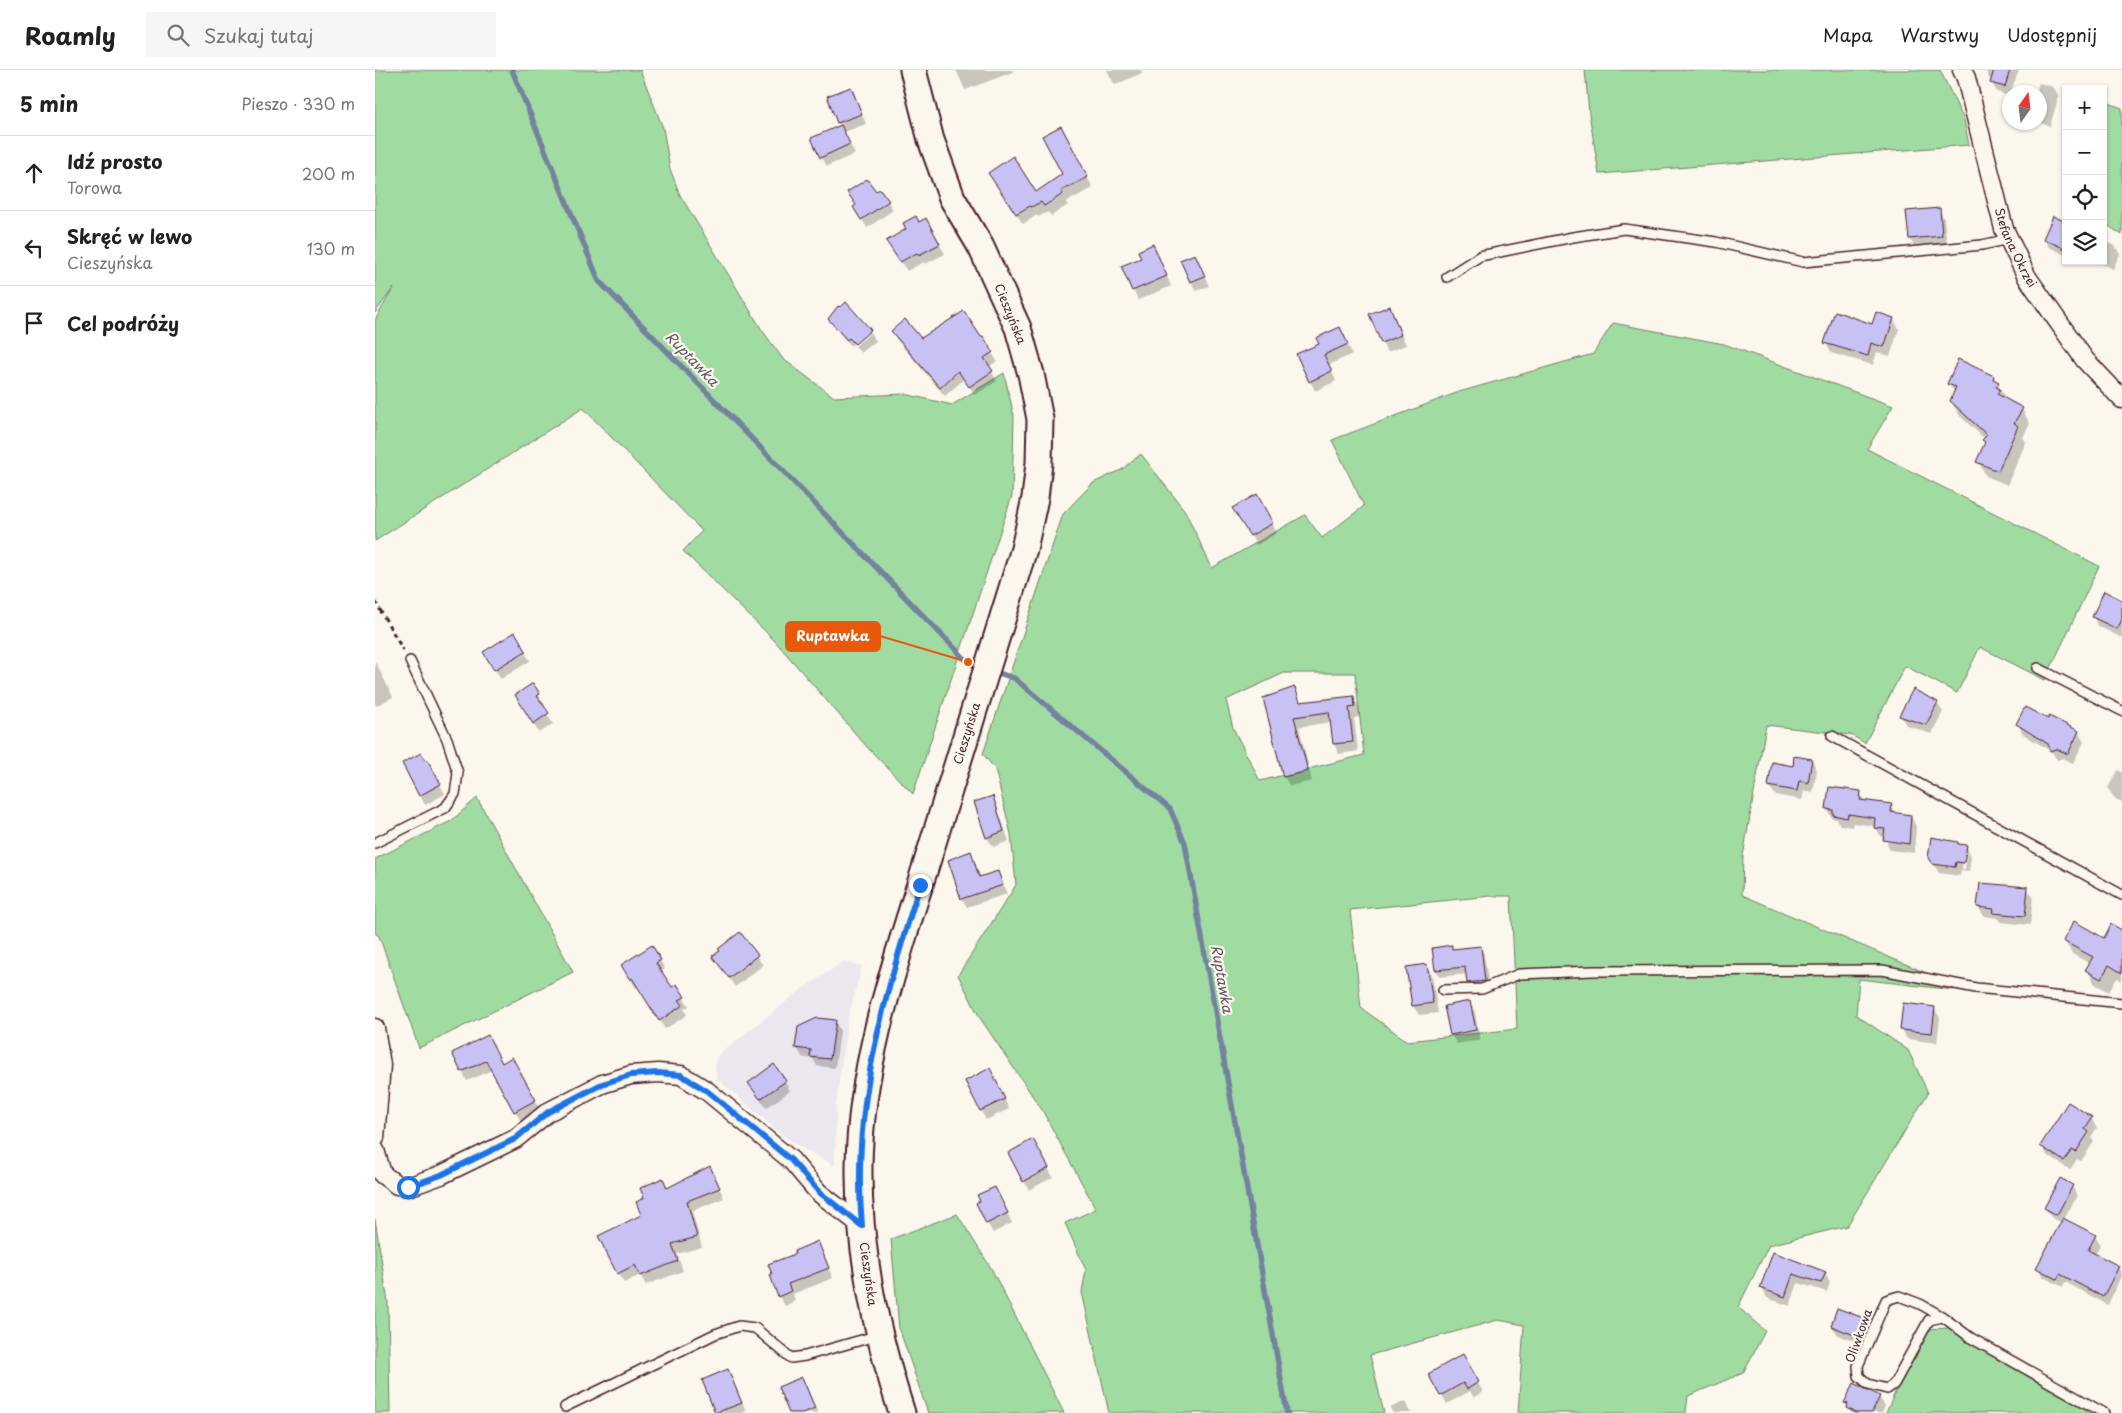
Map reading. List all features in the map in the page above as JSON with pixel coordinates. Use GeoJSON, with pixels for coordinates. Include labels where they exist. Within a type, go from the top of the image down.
{"type":"FeatureCollection","features":[{"type":"Feature","properties":{"kind":"main road","name":"Cieszyńska"},"geometry":{"type":"LineString","coordinates":[[902,1413],[871,1302],[862,1226],[859,1165],[864,1101],[878,1029],[898,953],[1024,549],[1035,498],[1039,462],[1040,419],[1031,374],[1018,328],[981,247],[952,198],[931,140],[913,70]]}},
{"type":"Feature","properties":{"kind":"street","name":"Stefana Okrzei"},"geometry":{"type":"LineString","coordinates":[[1961,70],[1966,78],[2004,229],[2027,277],[2085,360],[2122,399]]}},
{"type":"Feature","properties":{"kind":"street"},"geometry":{"type":"LineString","coordinates":[[375,1028],[381,1065],[375,1138]]}},
{"type":"Feature","properties":{"kind":"street"},"geometry":{"type":"LineString","coordinates":[[375,1150],[382,1174],[397,1185],[408,1187],[441,1175],[515,1139],[548,1112],[602,1084],[631,1075],[658,1073],[681,1075],[707,1091],[791,1160],[819,1192],[862,1226]]}},
{"type":"Feature","properties":{"kind":"lane"},"geometry":{"type":"LineString","coordinates":[[1447,278],[1480,256],[1573,237],[1625,229],[1716,242],[1803,262],[1982,245],[2009,239]]}},
{"type":"Feature","properties":{"kind":"lane"},"geometry":{"type":"LineString","coordinates":[[375,843],[445,808],[455,794],[458,773],[447,738],[410,661]]}},
{"type":"Feature","properties":{"kind":"lane"},"geometry":{"type":"LineString","coordinates":[[2038,668],[2122,712]]}},
{"type":"Feature","properties":{"kind":"lane"},"geometry":{"type":"LineString","coordinates":[[1833,736],[2122,895]]}},
{"type":"Feature","properties":{"kind":"lane"},"geometry":{"type":"LineString","coordinates":[[1443,990],[1482,989],[1519,974],[1603,971],[1882,970],[1975,988],[2122,1003]]}},
{"type":"Feature","properties":{"kind":"lane","name":"Oliwkowa"},"geometry":{"type":"LineString","coordinates":[[1943,1317],[1929,1320],[1894,1384],[1887,1389],[1868,1384],[1859,1376],[1858,1366],[1885,1300],[1899,1296],[1920,1304],[1943,1317],[1971,1338],[2104,1413]]}},
{"type":"Feature","properties":{"kind":"lane"},"geometry":{"type":"LineString","coordinates":[[565,1407],[715,1334],[739,1326],[755,1328],[791,1358],[805,1356],[879,1335]]}},
{"type":"Feature","properties":{"kind":"path"},"geometry":{"type":"LineString","coordinates":[[375,601],[410,661]]}},
{"type":"Feature","properties":{"kind":"shaded area"},"geometry":{"type":"Polygon","coordinates":[[[843,962],[862,966],[847,1022],[836,1105],[835,1166],[792,1142],[775,1129],[717,1079],[715,1066],[716,1057],[801,990],[843,962]]]}},
{"type":"Feature","properties":{"kind":"green space"},"geometry":{"type":"Polygon","coordinates":[[[375,70],[640,70],[663,128],[670,169],[680,195],[762,330],[783,359],[834,397],[905,394],[952,405],[1004,373],[1014,416],[1012,496],[913,794],[868,748],[774,640],[683,551],[702,531],[583,408],[375,541],[375,320],[394,287],[375,313],[375,70]]]}},
{"type":"Feature","properties":{"kind":"green space"},"geometry":{"type":"Polygon","coordinates":[[[1585,70],[1940,70],[1964,120],[1969,145],[1599,174],[1589,113],[1585,70]]]}},
{"type":"Feature","properties":{"kind":"green space"},"geometry":{"type":"Polygon","coordinates":[[[2107,102],[2122,108],[2122,235],[2107,225],[2107,102]]]}},
{"type":"Feature","properties":{"kind":"green space"},"geometry":{"type":"Polygon","coordinates":[[[1613,323],[1724,344],[1893,406],[1867,449],[2099,566],[2045,680],[1980,647],[1957,693],[1905,666],[1865,743],[1851,735],[1766,725],[1743,856],[1742,895],[1936,977],[1956,979],[1954,990],[1859,979],[1856,1015],[1908,1050],[1928,1093],[1847,1226],[1769,1245],[1738,1307],[1765,1331],[1743,1373],[1688,1396],[1686,1413],[1518,1413],[1524,1325],[1498,1320],[1370,1355],[1384,1413],[1109,1413],[1082,1292],[1086,1270],[1065,1223],[1096,1209],[1042,1110],[980,1018],[958,975],[1016,885],[1011,834],[995,769],[983,754],[1063,514],[1093,483],[1121,470],[1141,454],[1185,511],[1212,568],[1305,515],[1322,538],[1364,506],[1332,440],[1459,392],[1593,354],[1613,323]],[[1284,673],[1226,700],[1233,728],[1260,781],[1364,755],[1355,673],[1284,673]],[[1491,896],[1350,910],[1361,1008],[1407,1041],[1517,1029],[1511,896],[1491,896]]]}},
{"type":"Feature","properties":{"kind":"green space"},"geometry":{"type":"Polygon","coordinates":[[[477,798],[573,972],[419,1048],[379,936],[375,933],[375,859],[451,821],[477,798]]]}},
{"type":"Feature","properties":{"kind":"green space"},"geometry":{"type":"Polygon","coordinates":[[[957,1214],[991,1268],[1064,1413],[928,1413],[899,1328],[891,1239],[957,1214]]]}},
{"type":"Feature","properties":{"kind":"green space"},"geometry":{"type":"Polygon","coordinates":[[[375,1219],[388,1303],[390,1413],[375,1413],[375,1219]]]}},
{"type":"Feature","properties":{"kind":"green space"},"geometry":{"type":"Polygon","coordinates":[[[1950,1328],[2096,1413],[1886,1413],[1923,1329],[1950,1328]]]}},
{"type":"Feature","properties":{"kind":"building"},"geometry":{"type":"Polygon","coordinates":[[[1994,70],[2010,70],[2006,85],[2002,86],[1990,83],[1994,70]]]}},
{"type":"Feature","properties":{"kind":"building"},"geometry":{"type":"Polygon","coordinates":[[[851,87],[862,114],[837,123],[827,96],[851,87]]]}},
{"type":"Feature","properties":{"kind":"building"},"geometry":{"type":"Polygon","coordinates":[[[841,125],[850,144],[820,158],[811,138],[841,125]]]}},
{"type":"Feature","properties":{"kind":"building"},"geometry":{"type":"Polygon","coordinates":[[[1061,126],[1088,177],[1061,191],[1063,194],[1044,206],[1041,202],[1016,214],[988,173],[1013,156],[1036,192],[1062,174],[1042,136],[1061,126]]]}},
{"type":"Feature","properties":{"kind":"building"},"geometry":{"type":"Polygon","coordinates":[[[867,179],[876,191],[880,189],[889,201],[861,220],[853,207],[856,205],[847,192],[867,179]]]}},
{"type":"Feature","properties":{"kind":"building"},"geometry":{"type":"Polygon","coordinates":[[[1940,208],[1942,236],[1909,239],[1906,211],[1940,208]]]}},
{"type":"Feature","properties":{"kind":"building"},"geometry":{"type":"Polygon","coordinates":[[[916,216],[919,222],[926,218],[940,244],[900,262],[886,241],[906,229],[903,223],[916,216]]]}},
{"type":"Feature","properties":{"kind":"building"},"geometry":{"type":"Polygon","coordinates":[[[2053,216],[2062,220],[2062,247],[2043,239],[2053,216]]]}},
{"type":"Feature","properties":{"kind":"building"},"geometry":{"type":"Polygon","coordinates":[[[1153,244],[1167,276],[1132,291],[1121,266],[1141,258],[1138,251],[1153,244]]]}},
{"type":"Feature","properties":{"kind":"building"},"geometry":{"type":"Polygon","coordinates":[[[1195,254],[1205,276],[1190,282],[1180,260],[1195,254]]]}},
{"type":"Feature","properties":{"kind":"building"},"geometry":{"type":"Polygon","coordinates":[[[846,302],[871,330],[855,344],[849,338],[847,340],[828,319],[838,306],[841,307],[846,302]]]}},
{"type":"Feature","properties":{"kind":"building"},"geometry":{"type":"Polygon","coordinates":[[[1390,306],[1401,335],[1381,343],[1369,314],[1390,306]]]}},
{"type":"Feature","properties":{"kind":"building"},"geometry":{"type":"Polygon","coordinates":[[[964,311],[993,352],[984,358],[993,371],[969,387],[958,371],[940,388],[891,331],[905,319],[921,338],[964,311]]]}},
{"type":"Feature","properties":{"kind":"building"},"geometry":{"type":"Polygon","coordinates":[[[1835,311],[1872,324],[1876,312],[1894,318],[1884,347],[1871,343],[1868,356],[1824,343],[1835,311]]]}},
{"type":"Feature","properties":{"kind":"building"},"geometry":{"type":"Polygon","coordinates":[[[1340,327],[1348,344],[1324,355],[1332,371],[1309,382],[1296,354],[1319,344],[1316,338],[1340,327]]]}},
{"type":"Feature","properties":{"kind":"building"},"geometry":{"type":"Polygon","coordinates":[[[1958,359],[1994,376],[1993,379],[1999,382],[1996,387],[2000,389],[1997,394],[2023,408],[2014,423],[2018,426],[1998,471],[1976,462],[1985,442],[1982,440],[1987,435],[1950,401],[1956,387],[1947,384],[1958,359]]]}},
{"type":"Feature","properties":{"kind":"building"},"geometry":{"type":"Polygon","coordinates":[[[1257,494],[1273,523],[1250,536],[1232,508],[1257,494]]]}},
{"type":"Feature","properties":{"kind":"building"},"geometry":{"type":"Polygon","coordinates":[[[2104,591],[2122,600],[2122,620],[2117,629],[2092,617],[2104,591]]]}},
{"type":"Feature","properties":{"kind":"building"},"geometry":{"type":"Polygon","coordinates":[[[515,632],[526,651],[494,670],[483,652],[515,632]]]}},
{"type":"Feature","properties":{"kind":"building"},"geometry":{"type":"Polygon","coordinates":[[[533,683],[540,694],[537,696],[549,713],[533,724],[515,695],[533,683]]]}},
{"type":"Feature","properties":{"kind":"building"},"geometry":{"type":"Polygon","coordinates":[[[1295,687],[1300,702],[1354,696],[1355,707],[1349,708],[1353,742],[1333,744],[1329,712],[1294,717],[1308,771],[1283,777],[1263,698],[1295,687]]]}},
{"type":"Feature","properties":{"kind":"building"},"geometry":{"type":"Polygon","coordinates":[[[1913,689],[1938,702],[1926,725],[1899,716],[1913,689]]]}},
{"type":"Feature","properties":{"kind":"building"},"geometry":{"type":"Polygon","coordinates":[[[2025,707],[2048,719],[2049,716],[2079,731],[2068,754],[2057,749],[2050,751],[2048,744],[2016,724],[2025,707]]]}},
{"type":"Feature","properties":{"kind":"building"},"geometry":{"type":"Polygon","coordinates":[[[421,753],[425,760],[427,759],[441,784],[419,796],[402,763],[421,753]]]}},
{"type":"Feature","properties":{"kind":"building"},"geometry":{"type":"Polygon","coordinates":[[[1794,756],[1812,759],[1808,783],[1799,781],[1797,791],[1768,786],[1772,762],[1793,766],[1794,756]]]}},
{"type":"Feature","properties":{"kind":"building"},"geometry":{"type":"Polygon","coordinates":[[[1829,787],[1861,791],[1860,800],[1892,804],[1891,812],[1911,815],[1909,844],[1883,840],[1885,829],[1874,828],[1875,818],[1848,814],[1847,818],[1833,815],[1833,810],[1826,809],[1829,787]]]}},
{"type":"Feature","properties":{"kind":"building"},"geometry":{"type":"Polygon","coordinates":[[[993,796],[1004,831],[986,838],[974,802],[993,796]]]}},
{"type":"Feature","properties":{"kind":"building"},"geometry":{"type":"Polygon","coordinates":[[[1931,837],[1967,845],[1964,863],[1956,862],[1955,867],[1932,864],[1928,858],[1931,837]]]}},
{"type":"Feature","properties":{"kind":"building"},"geometry":{"type":"Polygon","coordinates":[[[971,851],[979,877],[998,871],[1003,885],[961,899],[948,860],[971,851]]]}},
{"type":"Feature","properties":{"kind":"building"},"geometry":{"type":"Polygon","coordinates":[[[1980,883],[2028,887],[2025,916],[1993,913],[1994,909],[1977,907],[1980,883]]]}},
{"type":"Feature","properties":{"kind":"building"},"geometry":{"type":"Polygon","coordinates":[[[2074,921],[2104,938],[2111,924],[2122,930],[2122,973],[2109,965],[2101,979],[2085,970],[2093,957],[2063,941],[2074,921]]]}},
{"type":"Feature","properties":{"kind":"building"},"geometry":{"type":"Polygon","coordinates":[[[740,932],[758,955],[729,978],[712,956],[740,932]]]}},
{"type":"Feature","properties":{"kind":"building"},"geometry":{"type":"Polygon","coordinates":[[[652,945],[661,960],[656,963],[672,987],[677,984],[685,997],[679,1000],[683,1005],[659,1021],[632,978],[630,980],[621,965],[652,945]]]}},
{"type":"Feature","properties":{"kind":"building"},"geometry":{"type":"Polygon","coordinates":[[[1452,945],[1452,949],[1481,946],[1485,981],[1467,983],[1465,967],[1435,970],[1432,948],[1452,945]]]}},
{"type":"Feature","properties":{"kind":"building"},"geometry":{"type":"Polygon","coordinates":[[[1427,964],[1433,1003],[1412,1006],[1406,967],[1427,964]]]}},
{"type":"Feature","properties":{"kind":"building"},"geometry":{"type":"Polygon","coordinates":[[[1470,1001],[1476,1030],[1450,1035],[1444,1006],[1470,1001]]]}},
{"type":"Feature","properties":{"kind":"building"},"geometry":{"type":"Polygon","coordinates":[[[1903,1003],[1935,1007],[1932,1033],[1900,1030],[1903,1003]]]}},
{"type":"Feature","properties":{"kind":"building"},"geometry":{"type":"Polygon","coordinates":[[[817,1018],[836,1020],[830,1059],[810,1057],[811,1050],[795,1048],[798,1027],[817,1018]]]}},
{"type":"Feature","properties":{"kind":"building"},"geometry":{"type":"Polygon","coordinates":[[[488,1035],[502,1063],[512,1057],[536,1100],[514,1112],[486,1061],[461,1072],[452,1053],[488,1035]]]}},
{"type":"Feature","properties":{"kind":"building"},"geometry":{"type":"Polygon","coordinates":[[[774,1064],[786,1081],[760,1099],[748,1083],[774,1064]]]}},
{"type":"Feature","properties":{"kind":"building"},"geometry":{"type":"Polygon","coordinates":[[[990,1068],[1005,1099],[980,1111],[965,1081],[990,1068]]]}},
{"type":"Feature","properties":{"kind":"building"},"geometry":{"type":"Polygon","coordinates":[[[2068,1102],[2092,1117],[2085,1129],[2089,1132],[2076,1152],[2072,1150],[2064,1161],[2040,1146],[2068,1102]]]}},
{"type":"Feature","properties":{"kind":"building"},"geometry":{"type":"Polygon","coordinates":[[[1033,1139],[1049,1168],[1023,1182],[1008,1153],[1033,1139]]]}},
{"type":"Feature","properties":{"kind":"building"},"geometry":{"type":"Polygon","coordinates":[[[710,1166],[720,1188],[687,1201],[697,1237],[672,1244],[678,1261],[640,1276],[635,1265],[617,1274],[598,1236],[641,1215],[636,1202],[644,1198],[640,1188],[663,1178],[667,1188],[710,1166]]]}},
{"type":"Feature","properties":{"kind":"building"},"geometry":{"type":"Polygon","coordinates":[[[2060,1178],[2073,1185],[2057,1215],[2044,1208],[2060,1178]]]}},
{"type":"Feature","properties":{"kind":"building"},"geometry":{"type":"Polygon","coordinates":[[[995,1187],[1008,1213],[986,1224],[976,1203],[980,1201],[977,1195],[995,1187]]]}},
{"type":"Feature","properties":{"kind":"building"},"geometry":{"type":"Polygon","coordinates":[[[2063,1218],[2096,1235],[2088,1250],[2119,1266],[2103,1297],[2060,1274],[2057,1279],[2036,1268],[2063,1218]]]}},
{"type":"Feature","properties":{"kind":"building"},"geometry":{"type":"Polygon","coordinates":[[[818,1241],[829,1268],[788,1284],[791,1291],[778,1297],[768,1264],[795,1254],[794,1251],[818,1241]]]}},
{"type":"Feature","properties":{"kind":"building"},"geometry":{"type":"Polygon","coordinates":[[[1773,1252],[1826,1272],[1821,1283],[1793,1274],[1785,1297],[1760,1288],[1773,1252]]]}},
{"type":"Feature","properties":{"kind":"building"},"geometry":{"type":"Polygon","coordinates":[[[1837,1308],[1869,1320],[1862,1338],[1831,1326],[1837,1308]]]}},
{"type":"Feature","properties":{"kind":"building"},"geometry":{"type":"Polygon","coordinates":[[[1463,1354],[1479,1382],[1467,1389],[1463,1383],[1440,1396],[1428,1374],[1463,1354]]]}},
{"type":"Feature","properties":{"kind":"building"},"geometry":{"type":"Polygon","coordinates":[[[728,1369],[742,1403],[715,1413],[702,1380],[728,1369]]]}},
{"type":"Feature","properties":{"kind":"building"},"geometry":{"type":"Polygon","coordinates":[[[802,1377],[815,1408],[802,1413],[789,1413],[778,1387],[802,1377]]]}},
{"type":"Feature","properties":{"kind":"building"},"geometry":{"type":"Polygon","coordinates":[[[1854,1383],[1880,1396],[1872,1413],[1856,1413],[1847,1408],[1848,1404],[1844,1403],[1854,1383]]]}},
{"type":"Feature","properties":{"kind":"waterway","name":"Ruptawka"},"geometry":{"type":"LineString","coordinates":[[512,70],[599,281],[968,662],[981,667]]}},
{"type":"Feature","properties":{"kind":"waterway","name":"Ruptawka"},"geometry":{"type":"LineString","coordinates":[[992,671],[1014,678],[1170,809],[1185,843],[1287,1413]]}},
{"type":"Feature","properties":{"kind":"place","name":"Ruptawka"},"geometry":{"type":"Point","coordinates":[968,662]}},
{"type":"Feature","properties":{"kind":"route"},"geometry":{"type":"LineString","coordinates":[[408,1187],[441,1175],[515,1139],[548,1112],[602,1084],[631,1075],[658,1073],[681,1075],[707,1091],[791,1160],[819,1192],[862,1226],[859,1197],[859,1165],[864,1101],[878,1029],[898,953],[920,885]]}}]}
